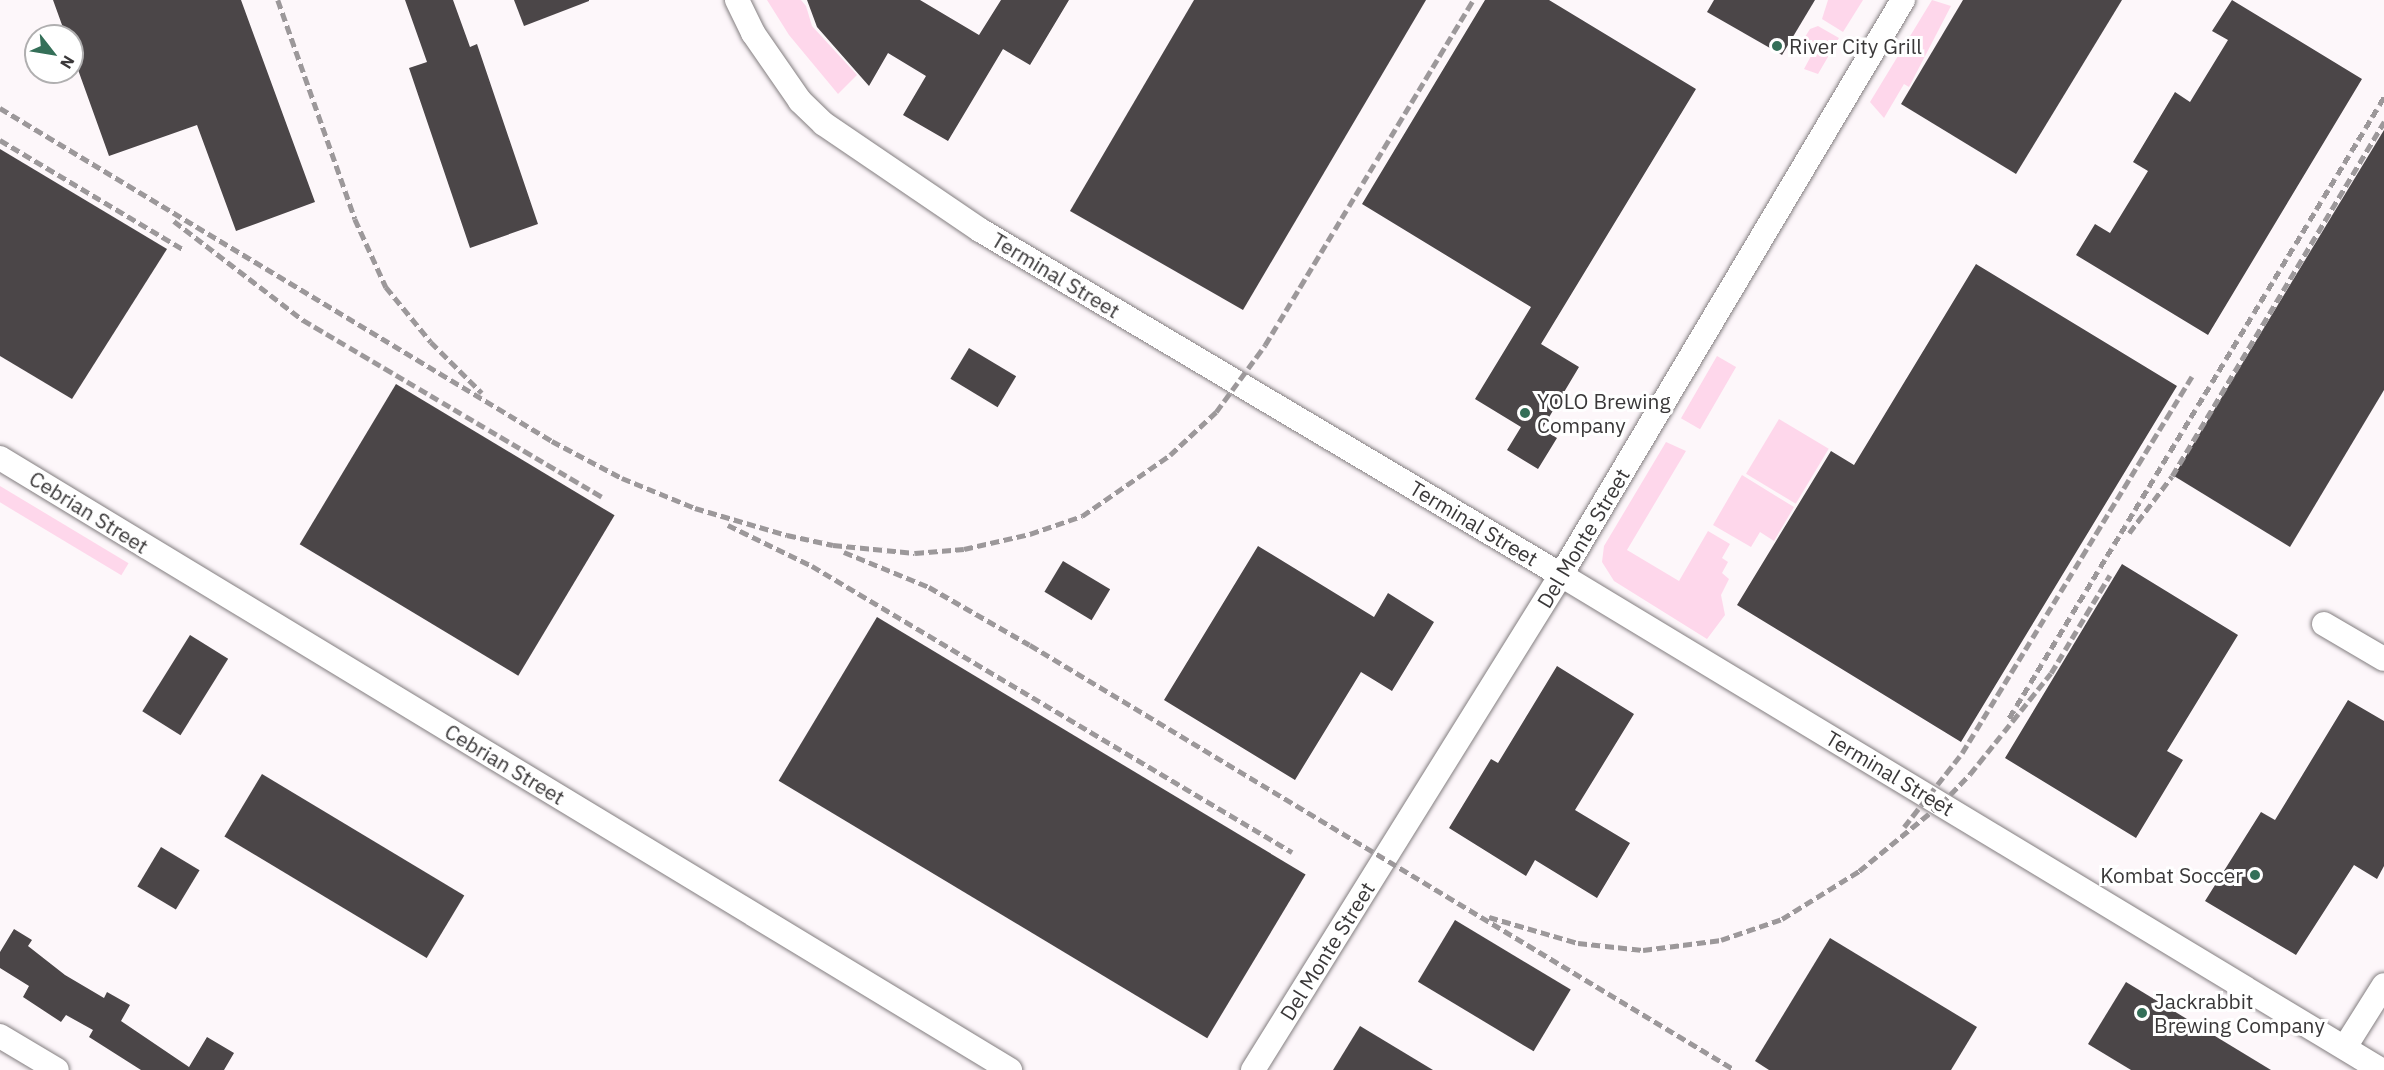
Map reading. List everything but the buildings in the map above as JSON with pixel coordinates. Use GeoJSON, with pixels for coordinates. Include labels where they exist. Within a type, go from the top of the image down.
{"type":"FeatureCollection","features":[{"type":"Feature","properties":{"kind":"street","name":"Terminal Street"},"geometry":{"type":"LineString","coordinates":[[737,0],[753,33],[800,101],[851,145],[980,230],[1562,575],[2381,1070]]}},
{"type":"Feature","properties":{"kind":"street","name":"Del Monte Street"},"geometry":{"type":"LineString","coordinates":[[1253,1070],[1562,575],[1903,0]]}},
{"type":"Feature","properties":{"kind":"street","name":"Cebrian Street"},"geometry":{"type":"LineString","coordinates":[[0,458],[1010,1070]]}},
{"type":"Feature","properties":{"kind":"street"},"geometry":{"type":"LineString","coordinates":[[2324,624],[2384,659]]}},
{"type":"Feature","properties":{"kind":"street"},"geometry":{"type":"LineString","coordinates":[[2345,1047],[2384,985]]}},
{"type":"Feature","properties":{"kind":"street"},"geometry":{"type":"LineString","coordinates":[[0,1036],[57,1070]]}},
{"type":"Feature","properties":{"kind":"shaded area"},"geometry":{"type":"Polygon","coordinates":[[[767,0],[801,0],[806,6],[812,26],[857,75],[838,94],[789,35],[767,0]]]}},
{"type":"Feature","properties":{"kind":"shaded area"},"geometry":{"type":"Polygon","coordinates":[[[1828,0],[1863,0],[1843,32],[1822,19],[1828,0]]]}},
{"type":"Feature","properties":{"kind":"shaded area"},"geometry":{"type":"Polygon","coordinates":[[[1932,0],[1951,6],[1909,87],[1904,84],[1884,118],[1870,102],[1932,0]]]}},
{"type":"Feature","properties":{"kind":"shaded area"},"geometry":{"type":"Polygon","coordinates":[[[1818,26],[1839,38],[1818,74],[1804,69],[1811,56],[1798,48],[1810,29],[1818,26]]]}},
{"type":"Feature","properties":{"kind":"shaded area"},"geometry":{"type":"Polygon","coordinates":[[[1717,356],[1736,367],[1700,429],[1681,418],[1717,356]]]}},
{"type":"Feature","properties":{"kind":"shaded area"},"geometry":{"type":"Polygon","coordinates":[[[1779,419],[1829,449],[1796,504],[1746,474],[1779,419]]]}},
{"type":"Feature","properties":{"kind":"shaded area"},"geometry":{"type":"Polygon","coordinates":[[[1666,442],[1686,451],[1627,550],[1679,581],[1708,531],[1730,544],[1722,558],[1728,562],[1722,573],[1729,579],[1721,595],[1725,615],[1707,639],[1614,581],[1602,562],[1604,546],[1666,442]]]}},
{"type":"Feature","properties":{"kind":"shaded area"},"geometry":{"type":"Polygon","coordinates":[[[1742,475],[1794,507],[1774,541],[1760,532],[1751,547],[1713,525],[1742,475]]]}},
{"type":"Feature","properties":{"kind":"shaded area"},"geometry":{"type":"Polygon","coordinates":[[[0,486],[129,563],[121,575],[0,502],[0,486]]]}},
{"type":"Feature","properties":{"kind":"railway"},"geometry":{"type":"LineString","coordinates":[[278,0],[355,219],[386,287],[431,342],[482,393]]}},
{"type":"Feature","properties":{"kind":"railway"},"geometry":{"type":"LineString","coordinates":[[0,108],[552,441],[622,478],[695,508],[787,535],[833,545],[915,553],[964,549],[1030,534],[1082,516],[1170,455],[1216,412],[1265,345],[1473,0]]}},
{"type":"Feature","properties":{"kind":"railway"},"geometry":{"type":"LineString","coordinates":[[2009,718],[2384,97]]}},
{"type":"Feature","properties":{"kind":"railway"},"geometry":{"type":"LineString","coordinates":[[2129,533],[2172,476],[2384,122]]}},
{"type":"Feature","properties":{"kind":"railway"},"geometry":{"type":"LineString","coordinates":[[0,140],[183,249]]}},
{"type":"Feature","properties":{"kind":"railway"},"geometry":{"type":"LineString","coordinates":[[174,221],[303,320],[604,498]]}},
{"type":"Feature","properties":{"kind":"railway"},"geometry":{"type":"LineString","coordinates":[[1904,827],[1962,753],[2194,373]]}},
{"type":"Feature","properties":{"kind":"railway"},"geometry":{"type":"LineString","coordinates":[[728,525],[812,566],[1292,852]]}},
{"type":"Feature","properties":{"kind":"railway"},"geometry":{"type":"LineString","coordinates":[[844,552],[929,587],[1030,645],[1735,1070]]}},
{"type":"Feature","properties":{"kind":"railway"},"geometry":{"type":"LineString","coordinates":[[1489,917],[1578,943],[1643,950],[1721,940],[1782,919],[1859,871],[1941,804],[1970,774],[2051,673],[2110,575]]}},
{"type":"Feature","properties":{"kind":"place","name":"River City Grill"},"geometry":{"type":"Point","coordinates":[1777,46]}},
{"type":"Feature","properties":{"kind":"place","name":"YOLO Brewing Company"},"geometry":{"type":"Point","coordinates":[1525,413]}},
{"type":"Feature","properties":{"kind":"place","name":"Kombat Soccer"},"geometry":{"type":"Point","coordinates":[2255,875]}},
{"type":"Feature","properties":{"kind":"place","name":"Jackrabbit Brewing Company"},"geometry":{"type":"Point","coordinates":[2142,1013]}}]}
